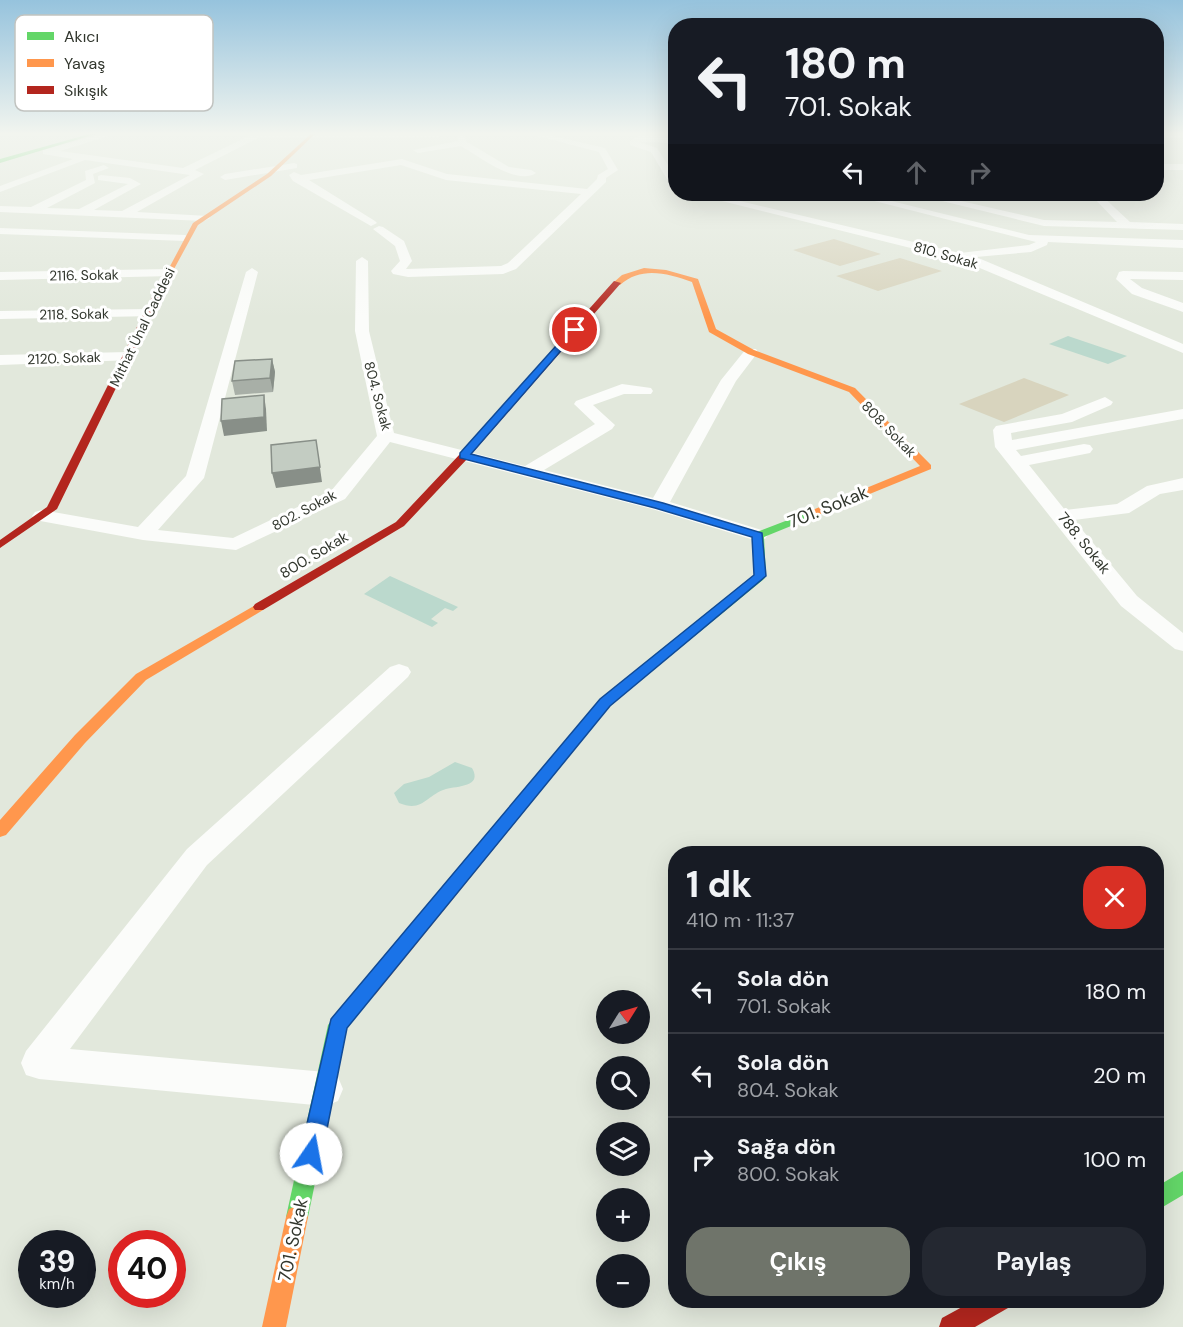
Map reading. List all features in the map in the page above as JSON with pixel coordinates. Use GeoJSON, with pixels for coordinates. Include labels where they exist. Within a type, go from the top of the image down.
{"type":"FeatureCollection","features":[{"type":"Feature","properties":{"kind":"street"},"geometry":{"type":"LineString","coordinates":[[33,210],[64,195]]}},
{"type":"Feature","properties":{"kind":"street"},"geometry":{"type":"LineString","coordinates":[[89,195],[108,198]]}},
{"type":"Feature","properties":{"kind":"street"},"geometry":{"type":"LineString","coordinates":[[81,212],[114,195]]}},
{"type":"Feature","properties":{"kind":"street"},"geometry":{"type":"LineString","coordinates":[[125,214],[160,195]]}},
{"type":"Feature","properties":{"kind":"street","name":"Mithat Ünal Caddesi"},"geometry":{"type":"LineString","coordinates":[[0,545],[52,509],[185,238],[195,224],[238,195]]}},
{"type":"Feature","properties":{"kind":"street"},"geometry":{"type":"LineString","coordinates":[[325,195],[400,244],[406,261],[397,271],[503,270],[512,266],[585,195]]}},
{"type":"Feature","properties":{"kind":"street","name":"810. Sokak"},"geometry":{"type":"LineString","coordinates":[[730,201],[957,256],[1183,349]]}},
{"type":"Feature","properties":{"kind":"street"},"geometry":{"type":"LineString","coordinates":[[880,201],[1048,241],[1183,244]]}},
{"type":"Feature","properties":{"kind":"street"},"geometry":{"type":"LineString","coordinates":[[949,201],[1044,223],[1183,227]]}},
{"type":"Feature","properties":{"kind":"street"},"geometry":{"type":"LineString","coordinates":[[1102,201],[1128,226]]}},
{"type":"Feature","properties":{"kind":"street"},"geometry":{"type":"LineString","coordinates":[[0,209],[204,218]]}},
{"type":"Feature","properties":{"kind":"street"},"geometry":{"type":"LineString","coordinates":[[0,231],[185,238]]}},
{"type":"Feature","properties":{"kind":"street"},"geometry":{"type":"LineString","coordinates":[[957,256],[1031,248],[1048,241]]}},
{"type":"Feature","properties":{"kind":"street","name":"804. Sokak"},"geometry":{"type":"LineString","coordinates":[[362,261],[362,331],[386,436],[659,505],[758,535]]}},
{"type":"Feature","properties":{"kind":"street","name":"800. Sokak"},"geometry":{"type":"LineString","coordinates":[[0,831],[80,739],[141,677],[400,524],[464,456],[620,279],[630,273],[656,269],[679,274],[695,281],[712,330],[751,352]]}},
{"type":"Feature","properties":{"kind":"street"},"geometry":{"type":"LineString","coordinates":[[42,516],[143,534],[195,478],[252,272]]}},
{"type":"Feature","properties":{"kind":"street","name":"2116. Sokak"},"geometry":{"type":"LineString","coordinates":[[0,276],[168,273]]}},
{"type":"Feature","properties":{"kind":"street"},"geometry":{"type":"LineString","coordinates":[[1183,276],[1123,275],[1122,279],[1137,291],[1183,308]]}},
{"type":"Feature","properties":{"kind":"street","name":"2118. Sokak"},"geometry":{"type":"LineString","coordinates":[[0,315],[148,313]]}},
{"type":"Feature","properties":{"kind":"street"},"geometry":{"type":"LineString","coordinates":[[659,505],[729,380],[751,352]]}},
{"type":"Feature","properties":{"kind":"street","name":"808. Sokak"},"geometry":{"type":"LineString","coordinates":[[751,352],[852,390],[927,467]]}},
{"type":"Feature","properties":{"kind":"street","name":"2120. Sokak"},"geometry":{"type":"LineString","coordinates":[[0,360],[128,357]]}},
{"type":"Feature","properties":{"kind":"street"},"geometry":{"type":"LineString","coordinates":[[528,472],[606,424],[582,404],[622,389],[645,391]]}},
{"type":"Feature","properties":{"kind":"street"},"geometry":{"type":"LineString","coordinates":[[1003,439],[1105,402]]}},
{"type":"Feature","properties":{"kind":"street"},"geometry":{"type":"LineString","coordinates":[[1003,439],[1183,414]]}},
{"type":"Feature","properties":{"kind":"street"},"geometry":{"type":"LineString","coordinates":[[1018,462],[1183,429]]}},
{"type":"Feature","properties":{"kind":"street","name":"802. Sokak"},"geometry":{"type":"LineString","coordinates":[[143,534],[236,544],[338,495],[386,436]]}},
{"type":"Feature","properties":{"kind":"street","name":"788. Sokak"},"geometry":{"type":"LineString","coordinates":[[1003,439],[1018,462],[1130,601],[1183,644]]}},
{"type":"Feature","properties":{"kind":"street","name":"701. Sokak"},"geometry":{"type":"LineString","coordinates":[[274,1327],[338,1025],[605,703],[760,576],[758,535],[927,467]]}},
{"type":"Feature","properties":{"kind":"street"},"geometry":{"type":"LineString","coordinates":[[1062,516],[1122,509],[1154,489],[1183,484]]}},
{"type":"Feature","properties":{"kind":"street"},"geometry":{"type":"LineString","coordinates":[[325,1089],[39,1063],[196,857],[399,672]]}},
{"type":"Feature","properties":{"kind":"street"},"geometry":{"type":"LineString","coordinates":[[1164,1195],[1183,1182]]}},
{"type":"Feature","properties":{"kind":"street"},"geometry":{"type":"LineString","coordinates":[[951,1327],[985,1308]]}},
{"type":"Feature","properties":{"kind":"shaded area"},"geometry":{"type":"Polygon","coordinates":[[[834,239],[881,254],[840,266],[793,250],[834,239]]]}},
{"type":"Feature","properties":{"kind":"shaded area"},"geometry":{"type":"Polygon","coordinates":[[[900,258],[942,271],[878,291],[836,276],[900,258]]]}},
{"type":"Feature","properties":{"kind":"shaded area"},"geometry":{"type":"Polygon","coordinates":[[[1068,336],[1127,356],[1108,364],[1049,344],[1068,336]]]}},
{"type":"Feature","properties":{"kind":"shaded area"},"geometry":{"type":"Polygon","coordinates":[[[1024,378],[1069,395],[1004,422],[959,404],[1024,378]]]}},
{"type":"Feature","properties":{"kind":"shaded area"},"geometry":{"type":"Polygon","coordinates":[[[390,576],[458,607],[453,611],[445,608],[431,619],[438,623],[432,627],[364,594],[390,576]]]}},
{"type":"Feature","properties":{"kind":"shaded area"},"geometry":{"type":"Polygon","coordinates":[[[455,762],[472,768],[474,779],[472,782],[439,792],[419,805],[407,806],[399,803],[394,793],[404,784],[429,777],[455,762]]]}},
{"type":"Feature","properties":{"kind":"building"},"geometry":{"type":"Polygon","coordinates":[[[272,359],[270,378],[232,381],[235,361],[272,359]]]}},
{"type":"Feature","properties":{"kind":"building"},"geometry":{"type":"Polygon","coordinates":[[[264,395],[264,417],[221,421],[222,399],[264,395]]]}},
{"type":"Feature","properties":{"kind":"building"},"geometry":{"type":"Polygon","coordinates":[[[316,440],[320,467],[272,473],[271,445],[316,440]]]}},
{"type":"Feature","properties":{"kind":"traffic: fast"},"geometry":{"type":"LineString","coordinates":[[647,668],[760,576],[758,535],[814,513]]}},
{"type":"Feature","properties":{"kind":"traffic: fast"},"geometry":{"type":"LineString","coordinates":[[297,1217],[338,1025],[368,989]]}},
{"type":"Feature","properties":{"kind":"traffic: fast"},"geometry":{"type":"LineString","coordinates":[[1164,1195],[1183,1182]]}},
{"type":"Feature","properties":{"kind":"traffic: slow"},"geometry":{"type":"LineString","coordinates":[[170,269],[195,224],[239,195]]}},
{"type":"Feature","properties":{"kind":"traffic: slow"},"geometry":{"type":"LineString","coordinates":[[617,283],[625,276],[644,270],[676,274],[695,281],[712,330],[751,352],[852,390],[927,467],[814,513]]}},
{"type":"Feature","properties":{"kind":"traffic: slow"},"geometry":{"type":"LineString","coordinates":[[0,831],[80,739],[141,677],[259,607]]}},
{"type":"Feature","properties":{"kind":"traffic: slow"},"geometry":{"type":"LineString","coordinates":[[368,989],[605,703],[647,668]]}},
{"type":"Feature","properties":{"kind":"traffic: slow"},"geometry":{"type":"LineString","coordinates":[[274,1327],[297,1217]]}},
{"type":"Feature","properties":{"kind":"traffic: jam"},"geometry":{"type":"LineString","coordinates":[[0,545],[52,509],[170,269]]}},
{"type":"Feature","properties":{"kind":"traffic: jam"},"geometry":{"type":"LineString","coordinates":[[259,607],[400,524],[464,456],[617,283]]}},
{"type":"Feature","properties":{"kind":"traffic: jam"},"geometry":{"type":"LineString","coordinates":[[951,1327],[985,1308]]}},
{"type":"Feature","properties":{"kind":"route"},"geometry":{"type":"LineString","coordinates":[[311,1154],[338,1025],[605,703],[760,576],[758,535],[659,505],[464,456],[575,330]]}}]}
